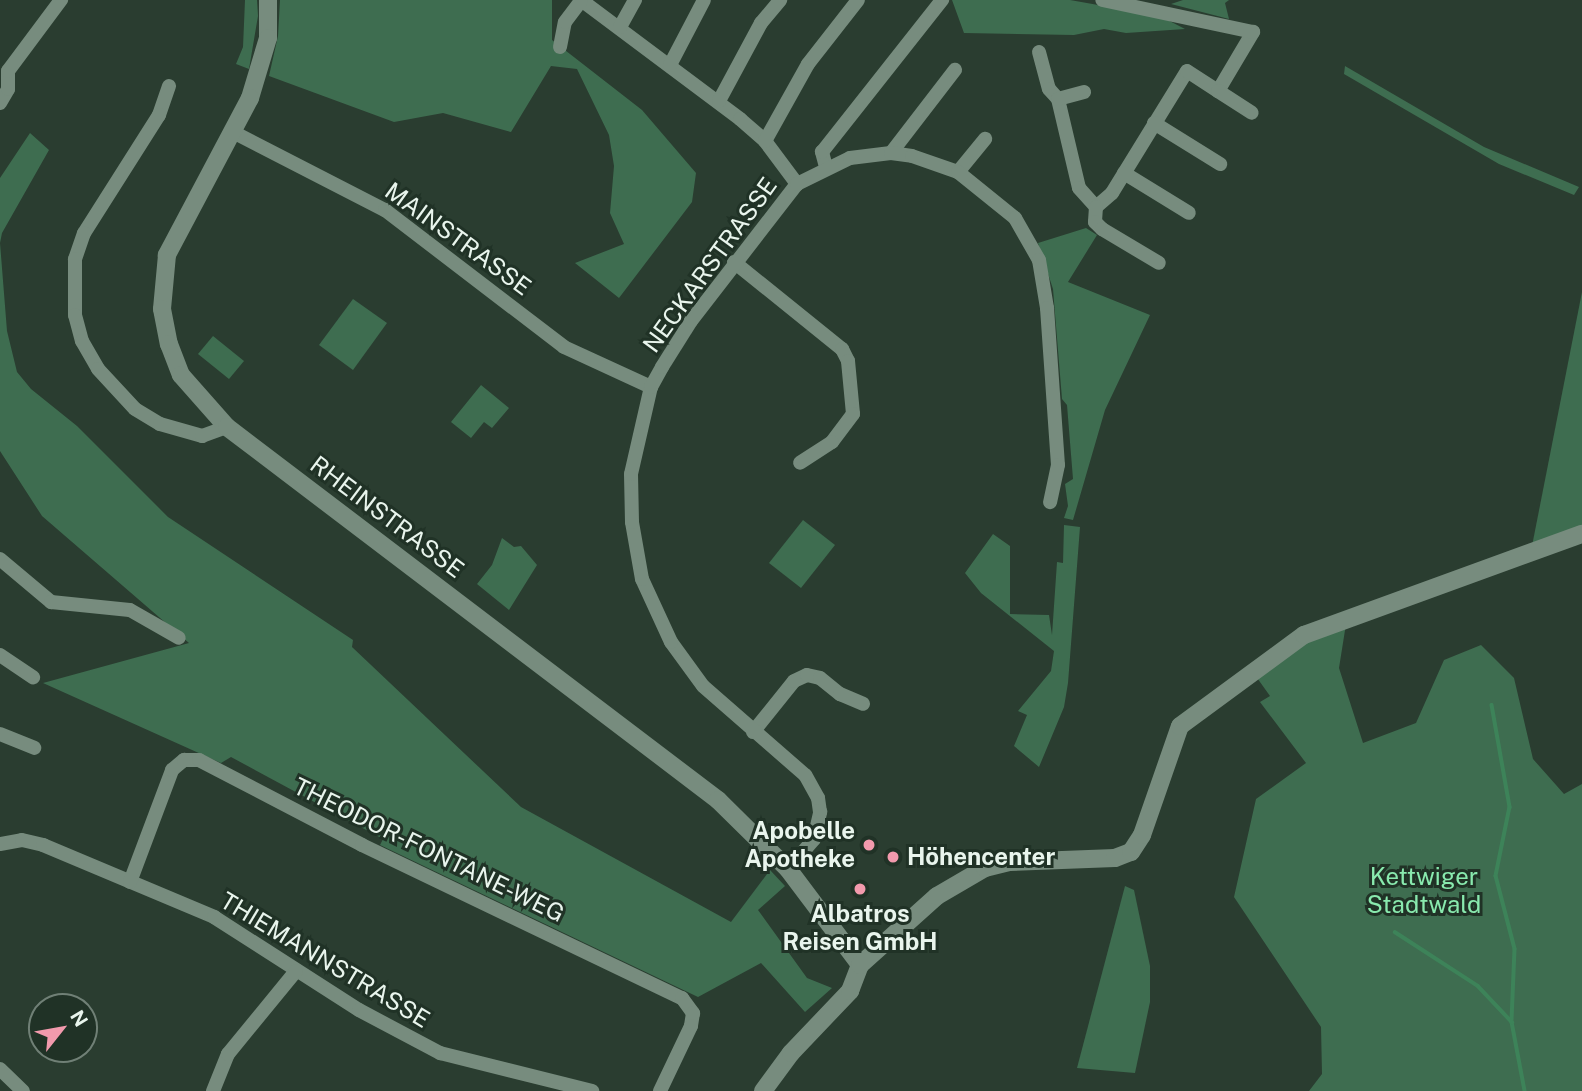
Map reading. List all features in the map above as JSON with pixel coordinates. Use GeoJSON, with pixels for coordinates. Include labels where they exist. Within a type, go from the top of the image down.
{"type":"FeatureCollection","features":[{"type":"Feature","properties":{"kind":"street"},"geometry":{"type":"LineString","coordinates":[[0,103],[8,89],[8,71],[61,0]]}},
{"type":"Feature","properties":{"kind":"street","name":"RHEINSTRASSE"},"geometry":{"type":"LineString","coordinates":[[268,0],[268,38],[260,70],[233,132],[177,229],[167,255],[162,291],[164,323],[175,362],[194,394],[227,427],[718,800],[788,869],[860,965]]}},
{"type":"Feature","properties":{"kind":"street"},"geometry":{"type":"LineString","coordinates":[[560,47],[565,22],[581,0],[719,101],[765,141],[797,184]]}},
{"type":"Feature","properties":{"kind":"street"},"geometry":{"type":"LineString","coordinates":[[620,27],[635,0]]}},
{"type":"Feature","properties":{"kind":"street"},"geometry":{"type":"LineString","coordinates":[[670,65],[704,0]]}},
{"type":"Feature","properties":{"kind":"street"},"geometry":{"type":"LineString","coordinates":[[719,101],[761,23],[780,0]]}},
{"type":"Feature","properties":{"kind":"street"},"geometry":{"type":"LineString","coordinates":[[765,141],[808,64],[858,0]]}},
{"type":"Feature","properties":{"kind":"street"},"geometry":{"type":"LineString","coordinates":[[826,167],[822,152],[942,0]]}},
{"type":"Feature","properties":{"kind":"street"},"geometry":{"type":"LineString","coordinates":[[1102,0],[1253,32],[1217,91]]}},
{"type":"Feature","properties":{"kind":"street"},"geometry":{"type":"LineString","coordinates":[[1039,52],[1049,89],[1058,99],[1079,188],[1096,208]]}},
{"type":"Feature","properties":{"kind":"street"},"geometry":{"type":"LineString","coordinates":[[891,153],[955,70]]}},
{"type":"Feature","properties":{"kind":"street"},"geometry":{"type":"LineString","coordinates":[[1159,263],[1102,229],[1095,222],[1096,208],[1124,173],[1187,71],[1252,113]]}},
{"type":"Feature","properties":{"kind":"street"},"geometry":{"type":"LineString","coordinates":[[169,86],[159,115],[84,233],[75,259],[75,315],[82,341],[98,369],[135,409],[160,424],[202,436],[227,427]]}},
{"type":"Feature","properties":{"kind":"street"},"geometry":{"type":"LineString","coordinates":[[1058,99],[1084,92]]}},
{"type":"Feature","properties":{"kind":"street"},"geometry":{"type":"LineString","coordinates":[[1154,123],[1220,164]]}},
{"type":"Feature","properties":{"kind":"street","name":"MAINSTRASSE"},"geometry":{"type":"LineString","coordinates":[[233,132],[360,196],[416,232],[564,347],[651,387]]}},
{"type":"Feature","properties":{"kind":"street"},"geometry":{"type":"LineString","coordinates":[[958,172],[985,139]]}},
{"type":"Feature","properties":{"kind":"street","name":"NECKARSTRASSE"},"geometry":{"type":"LineString","coordinates":[[788,869],[814,839],[820,812],[818,798],[805,775],[753,732],[688,668],[654,612],[642,579],[632,522],[631,474],[651,387],[691,321],[797,184],[826,167],[891,153],[937,162],[958,172],[1015,218],[1039,260],[1047,308],[1058,466],[1050,502]]}},
{"type":"Feature","properties":{"kind":"street"},"geometry":{"type":"LineString","coordinates":[[1124,173],[1189,213]]}},
{"type":"Feature","properties":{"kind":"street"},"geometry":{"type":"LineString","coordinates":[[734,262],[842,349],[848,361],[853,414],[832,442],[800,463]]}},
{"type":"Feature","properties":{"kind":"street"},"geometry":{"type":"LineString","coordinates":[[763,1091],[791,1053],[850,991],[860,965],[914,912],[985,868],[1039,859],[1115,858],[1131,852],[1142,835],[1180,726],[1304,635],[1582,534]]}},
{"type":"Feature","properties":{"kind":"street"},"geometry":{"type":"LineString","coordinates":[[0,559],[51,602],[131,610],[179,638]]}},
{"type":"Feature","properties":{"kind":"street"},"geometry":{"type":"LineString","coordinates":[[0,655],[33,677]]}},
{"type":"Feature","properties":{"kind":"street"},"geometry":{"type":"LineString","coordinates":[[753,732],[794,681],[807,675],[820,678],[841,694],[863,704]]}},
{"type":"Feature","properties":{"kind":"street"},"geometry":{"type":"LineString","coordinates":[[0,734],[34,748]]}},
{"type":"Feature","properties":{"kind":"street","name":"THEODOR-FONTANE-WEG"},"geometry":{"type":"LineString","coordinates":[[130,882],[172,771],[184,760],[199,760],[362,845],[682,998],[693,1013],[691,1026],[660,1091]]}},
{"type":"Feature","properties":{"kind":"street","name":"THIEMANNSTRASSE"},"geometry":{"type":"LineString","coordinates":[[0,844],[22,840],[43,845],[214,916],[296,971],[440,1053],[593,1091]]}},
{"type":"Feature","properties":{"kind":"street"},"geometry":{"type":"LineString","coordinates":[[213,1091],[228,1054],[296,971]]}},
{"type":"Feature","properties":{"kind":"street"},"geometry":{"type":"LineString","coordinates":[[0,1069],[23,1091]]}},
{"type":"Feature","properties":{"kind":"green space"},"geometry":{"type":"Polygon","coordinates":[[[245,0],[257,0],[258,16],[249,69],[236,64],[243,47],[245,0]]]}},
{"type":"Feature","properties":{"kind":"green space"},"geometry":{"type":"Polygon","coordinates":[[[280,0],[552,0],[552,40],[642,110],[696,173],[692,202],[619,298],[575,263],[624,244],[610,213],[614,166],[609,135],[577,69],[551,66],[511,132],[443,113],[394,122],[269,76],[278,36],[280,0]]]}},
{"type":"Feature","properties":{"kind":"green space"},"geometry":{"type":"Polygon","coordinates":[[[952,0],[1070,0],[1160,16],[1185,29],[1126,33],[1104,29],[1074,35],[964,33],[952,0]]]}},
{"type":"Feature","properties":{"kind":"green space"},"geometry":{"type":"Polygon","coordinates":[[[1183,0],[1229,0],[1225,3],[1229,19],[1171,4],[1183,0]]]}},
{"type":"Feature","properties":{"kind":"green space"},"geometry":{"type":"Polygon","coordinates":[[[1345,66],[1484,147],[1579,187],[1574,195],[1499,164],[1344,74],[1345,66]]]}},
{"type":"Feature","properties":{"kind":"green space"},"geometry":{"type":"Polygon","coordinates":[[[30,133],[49,150],[2,233],[0,243],[0,178],[30,133]]]}},
{"type":"Feature","properties":{"kind":"green space"},"geometry":{"type":"Polygon","coordinates":[[[1086,228],[1097,235],[1068,282],[1150,315],[1105,410],[1073,520],[1064,518],[1068,506],[1065,484],[1073,479],[1067,405],[1062,399],[1053,289],[1038,243],[1086,228]]]}},
{"type":"Feature","properties":{"kind":"green space"},"geometry":{"type":"Polygon","coordinates":[[[0,243],[7,331],[17,372],[31,389],[77,426],[168,517],[353,640],[352,647],[521,807],[731,922],[770,870],[785,886],[758,910],[807,978],[832,988],[805,1012],[761,963],[698,997],[380,845],[383,839],[231,757],[221,763],[43,683],[189,643],[42,516],[0,451],[0,243]]]}},
{"type":"Feature","properties":{"kind":"green space"},"geometry":{"type":"Polygon","coordinates":[[[1582,292],[1582,529],[1532,546],[1582,292]]]}},
{"type":"Feature","properties":{"kind":"green space"},"geometry":{"type":"Polygon","coordinates":[[[353,299],[387,323],[353,370],[319,345],[353,299]]]}},
{"type":"Feature","properties":{"kind":"green space"},"geometry":{"type":"Polygon","coordinates":[[[213,336],[244,361],[229,379],[198,354],[213,336]]]}},
{"type":"Feature","properties":{"kind":"green space"},"geometry":{"type":"Polygon","coordinates":[[[481,385],[509,408],[492,428],[484,422],[471,438],[451,422],[481,385]]]}},
{"type":"Feature","properties":{"kind":"green space"},"geometry":{"type":"Polygon","coordinates":[[[803,520],[835,545],[801,588],[769,563],[803,520]]]}},
{"type":"Feature","properties":{"kind":"green space"},"geometry":{"type":"Polygon","coordinates":[[[1064,525],[1080,527],[1068,683],[1064,707],[1039,767],[1014,746],[1027,715],[1018,711],[1051,671],[1054,651],[981,593],[965,573],[993,534],[1010,546],[1010,614],[1049,615],[1052,635],[1057,562],[1063,563],[1064,525]]]}},
{"type":"Feature","properties":{"kind":"green space"},"geometry":{"type":"Polygon","coordinates":[[[502,538],[514,547],[521,546],[537,565],[509,610],[477,584],[492,565],[502,538]]]}},
{"type":"Feature","properties":{"kind":"green space","name":"Kettwiger Stadtwald"},"geometry":{"type":"Polygon","coordinates":[[[1346,624],[1339,668],[1363,743],[1416,723],[1444,660],[1481,645],[1514,678],[1533,759],[1564,794],[1582,784],[1582,1091],[1309,1091],[1322,1074],[1321,1027],[1234,897],[1256,799],[1306,763],[1260,702],[1270,696],[1255,675],[1307,638],[1346,624]]]}},
{"type":"Feature","properties":{"kind":"green space"},"geometry":{"type":"Polygon","coordinates":[[[1125,886],[1134,890],[1150,966],[1150,1002],[1135,1073],[1077,1068],[1125,886]]]}},
{"type":"Feature","properties":{"kind":"waterway"},"geometry":{"type":"LineString","coordinates":[[1492,705],[1510,807],[1496,876],[1515,949],[1512,1022],[1525,1091]]}},
{"type":"Feature","properties":{"kind":"waterway"},"geometry":{"type":"LineString","coordinates":[[1395,932],[1478,986],[1512,1022]]}},
{"type":"Feature","properties":{"kind":"place","name":"Apobelle Apotheke"},"geometry":{"type":"Point","coordinates":[869,845]}},
{"type":"Feature","properties":{"kind":"place","name":"Höhencenter"},"geometry":{"type":"Point","coordinates":[893,857]}},
{"type":"Feature","properties":{"kind":"place","name":"Albatros Reisen GmbH"},"geometry":{"type":"Point","coordinates":[860,889]}}]}
